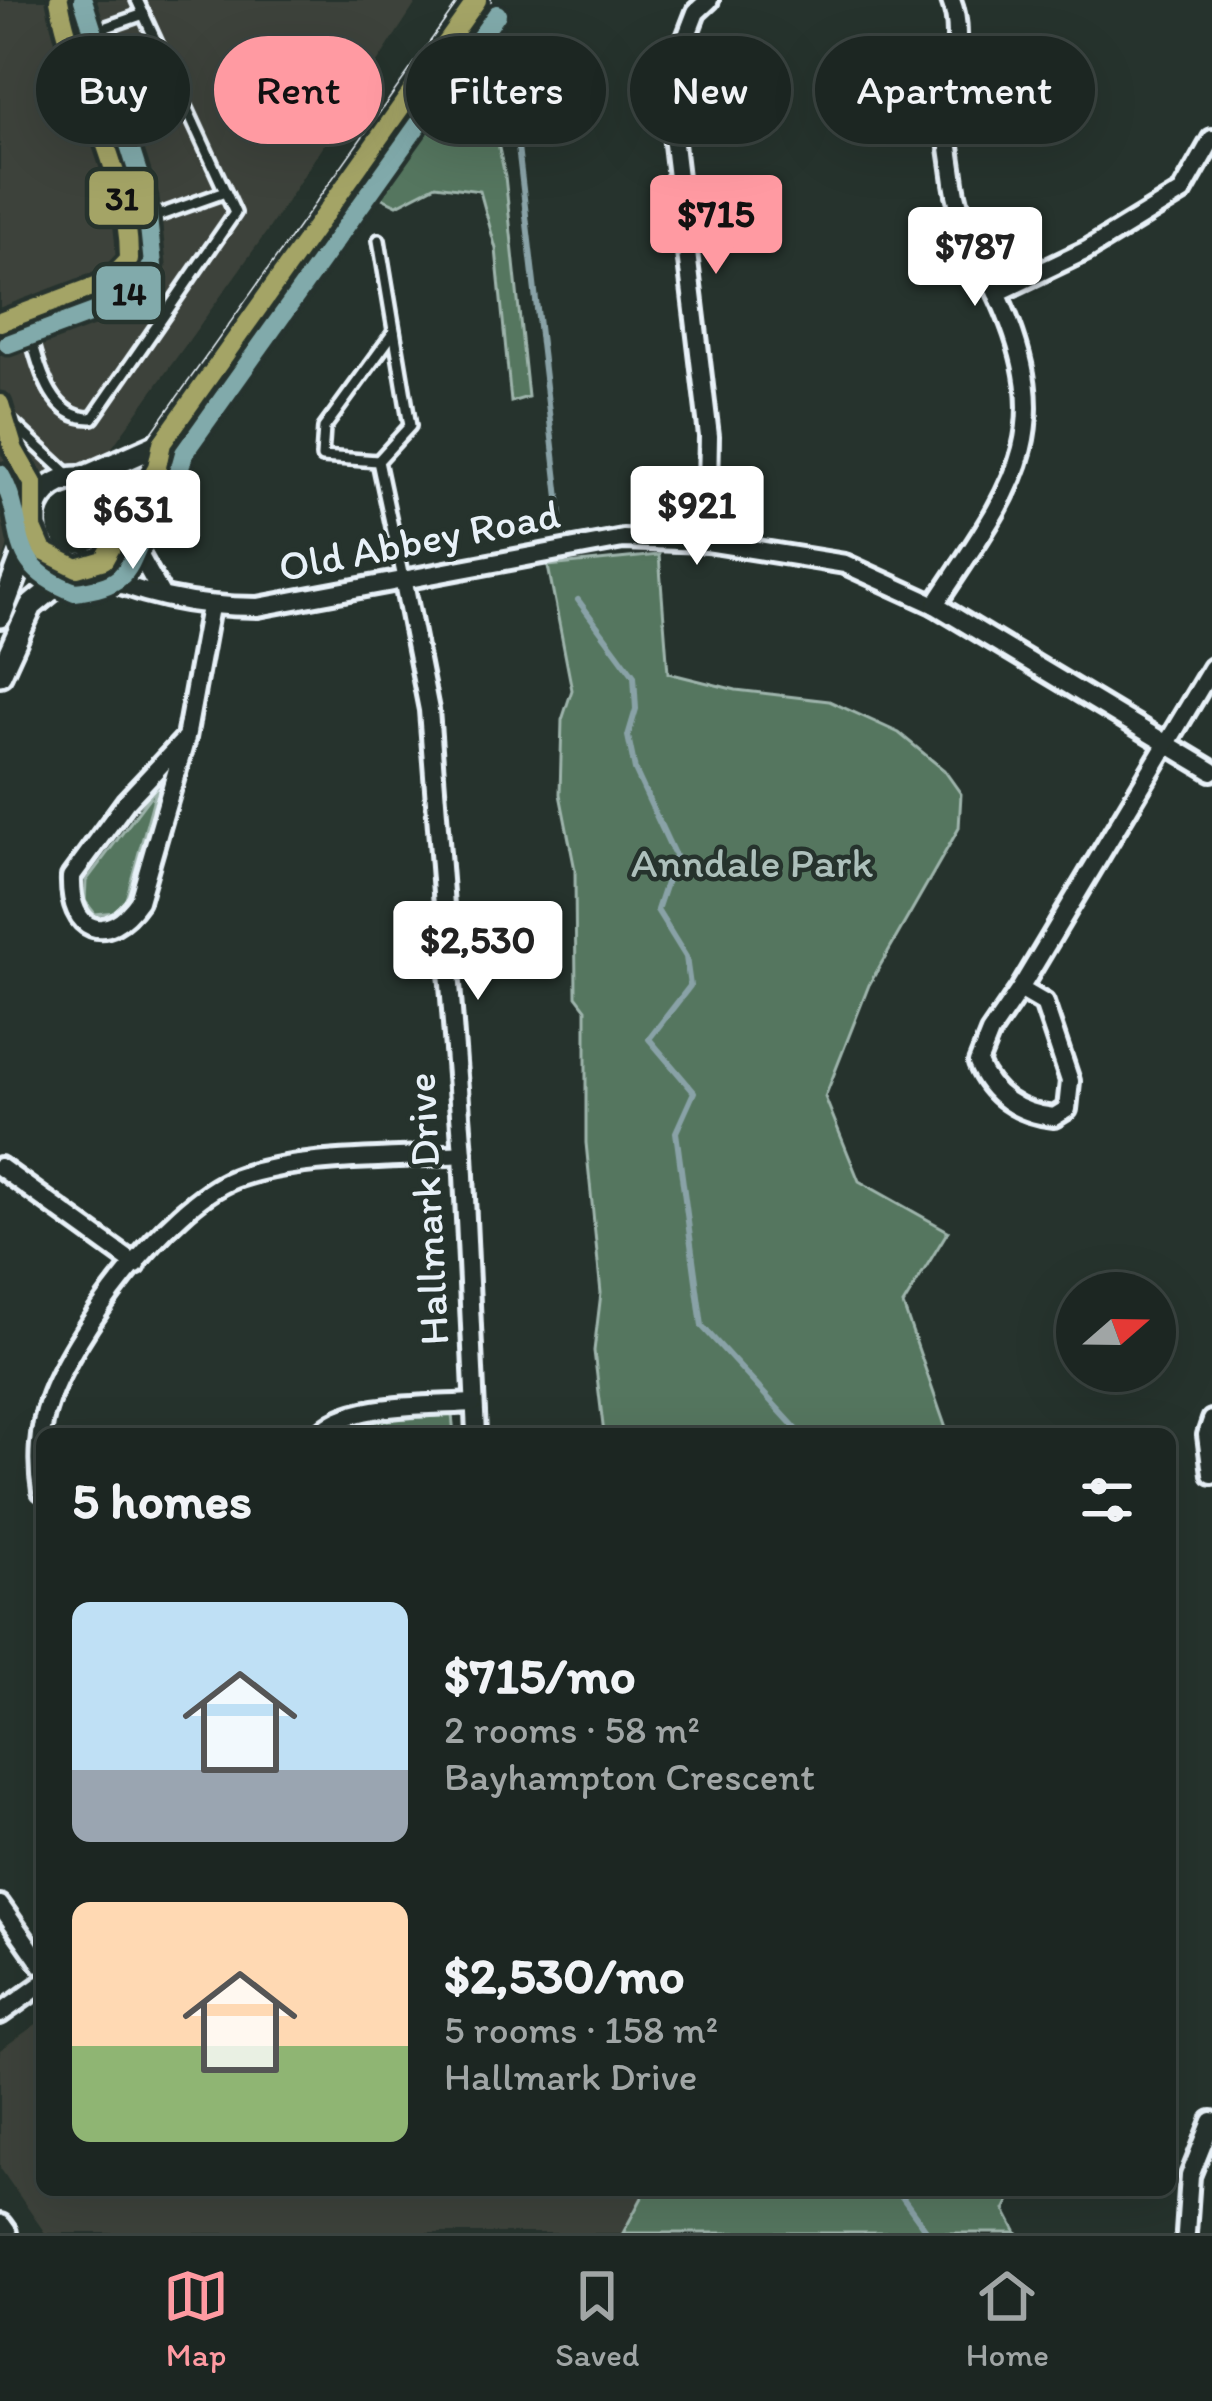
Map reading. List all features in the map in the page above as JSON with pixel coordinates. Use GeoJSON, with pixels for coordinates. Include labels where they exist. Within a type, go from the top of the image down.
{"type":"FeatureCollection","features":[{"type":"Feature","properties":{"kind":"street"},"geometry":{"type":"LineString","coordinates":[[0,674],[37,597],[111,553],[123,522],[157,467],[162,443],[477,0]]}},
{"type":"Feature","properties":{"kind":"street"},"geometry":{"type":"LineString","coordinates":[[707,542],[709,436],[674,144],[671,77],[696,12],[709,0]]}},
{"type":"Feature","properties":{"kind":"street"},"geometry":{"type":"LineString","coordinates":[[935,605],[1006,494],[1024,448],[1030,404],[1024,355],[968,234],[956,193],[947,127],[957,36],[951,0]]}},
{"type":"Feature","properties":{"kind":"street"},"geometry":{"type":"LineString","coordinates":[[997,293],[1087,250],[1182,192],[1212,140]]}},
{"type":"Feature","properties":{"kind":"street"},"geometry":{"type":"LineString","coordinates":[[0,616],[38,503],[52,486],[162,443]]}},
{"type":"Feature","properties":{"kind":"street"},"geometry":{"type":"LineString","coordinates":[[78,478],[106,487],[160,592]]}},
{"type":"Feature","properties":{"kind":"street"},"geometry":{"type":"LineString","coordinates":[[33,528],[52,560],[80,568]]}},
{"type":"Feature","properties":{"kind":"street","name":"Old Abbey Road"},"geometry":{"type":"LineString","coordinates":[[80,568],[124,589],[160,592],[210,607],[258,607],[623,538],[707,542],[845,564],[935,605],[1212,771]]}},
{"type":"Feature","properties":{"kind":"street","name":"Hallmark Drive"},"geometry":{"type":"LineString","coordinates":[[404,583],[429,710],[463,1154],[475,1428]]}},
{"type":"Feature","properties":{"kind":"street"},"geometry":{"type":"LineString","coordinates":[[186,738],[126,802],[71,877],[75,911],[86,925],[104,930],[123,924],[139,902],[186,738],[210,607]]}},
{"type":"Feature","properties":{"kind":"street"},"geometry":{"type":"LineString","coordinates":[[1020,988],[1044,1003],[1070,1081],[1067,1108],[1054,1117],[1038,1116],[1001,1096],[987,1086],[978,1063],[990,1033],[1212,668]]}},
{"type":"Feature","properties":{"kind":"street"},"geometry":{"type":"LineString","coordinates":[[44,1428],[50,1396],[66,1364],[164,1226],[198,1198],[236,1178],[290,1168],[463,1154]]}},
{"type":"Feature","properties":{"kind":"street"},"geometry":{"type":"LineString","coordinates":[[0,1167],[136,1265]]}},
{"type":"Feature","properties":{"kind":"street","name":"Hallmark Drive"},"geometry":{"type":"LineString","coordinates":[[325,1428],[358,1413],[473,1402]]}},
{"type":"Feature","properties":{"kind":"street"},"geometry":{"type":"LineString","coordinates":[[1212,1420],[1207,1435],[1212,1474]]}},
{"type":"Feature","properties":{"kind":"street"},"geometry":{"type":"LineString","coordinates":[[0,1905],[36,1956]]}},
{"type":"Feature","properties":{"kind":"street"},"geometry":{"type":"LineString","coordinates":[[0,2014],[36,1988]]}},
{"type":"Feature","properties":{"kind":"street"},"geometry":{"type":"LineString","coordinates":[[1186,2233],[1190,2176],[1212,2121]]}},
{"type":"Feature","properties":{"kind":"lane"},"geometry":{"type":"LineString","coordinates":[[59,0],[65,36]]}},
{"type":"Feature","properties":{"kind":"lane"},"geometry":{"type":"LineString","coordinates":[[24,313],[56,404],[74,418],[93,418],[235,213],[137,0]]}},
{"type":"Feature","properties":{"kind":"lane"},"geometry":{"type":"LineString","coordinates":[[80,36],[144,14]]}},
{"type":"Feature","properties":{"kind":"lane"},"geometry":{"type":"LineString","coordinates":[[0,322],[121,273],[133,242],[101,144]]}},
{"type":"Feature","properties":{"kind":"lane"},"geometry":{"type":"LineString","coordinates":[[129,226],[225,192]]}},
{"type":"Feature","properties":{"kind":"lane"},"geometry":{"type":"LineString","coordinates":[[378,461],[410,426],[379,240]]}},
{"type":"Feature","properties":{"kind":"lane"},"geometry":{"type":"LineString","coordinates":[[378,461],[322,457],[324,428],[394,332]]}},
{"type":"Feature","properties":{"kind":"lane"},"geometry":{"type":"LineString","coordinates":[[2,410],[78,478]]}},
{"type":"Feature","properties":{"kind":"lane"},"geometry":{"type":"LineString","coordinates":[[2,410],[38,503]]}},
{"type":"Feature","properties":{"kind":"lane"},"geometry":{"type":"LineString","coordinates":[[378,461],[404,583]]}},
{"type":"Feature","properties":{"kind":"shaded area"},"geometry":{"type":"Polygon","coordinates":[[[0,0],[418,0],[382,55],[382,36],[214,36],[214,144],[324,144],[98,467],[57,466],[16,517],[0,572],[0,0]]]}},
{"type":"Feature","properties":{"kind":"shaded area"},"geometry":{"type":"Polygon","coordinates":[[[36,2024],[36,2196],[670,2196],[645,2233],[45,2233],[0,2168],[0,2050],[36,2024]]]}},
{"type":"Feature","properties":{"kind":"green space"},"geometry":{"type":"Polygon","coordinates":[[[418,144],[498,144],[528,397],[511,402],[496,249],[480,191],[436,185],[397,205],[380,197],[418,144]]]}},
{"type":"Feature","properties":{"kind":"green space","name":"Anndale Park"},"geometry":{"type":"Polygon","coordinates":[[[659,555],[668,673],[736,690],[829,701],[899,733],[944,770],[961,794],[959,828],[869,985],[825,1097],[859,1181],[948,1231],[903,1305],[946,1428],[603,1428],[594,1351],[601,1293],[586,1143],[586,1009],[576,996],[575,870],[560,794],[562,720],[572,690],[548,566],[659,555]]]}},
{"type":"Feature","properties":{"kind":"green space"},"geometry":{"type":"Polygon","coordinates":[[[157,787],[125,903],[115,912],[95,914],[85,901],[86,881],[157,787]]]}},
{"type":"Feature","properties":{"kind":"green space"},"geometry":{"type":"Polygon","coordinates":[[[452,1415],[453,1428],[344,1428],[353,1422],[452,1415]]]}},
{"type":"Feature","properties":{"kind":"green space"},"geometry":{"type":"Polygon","coordinates":[[[643,2196],[1012,2196],[1005,2210],[1017,2233],[623,2233],[643,2196]]]}},
{"type":"Feature","properties":{"kind":"waterway"},"geometry":{"type":"LineString","coordinates":[[518,144],[561,515]]}},
{"type":"Feature","properties":{"kind":"waterway"},"geometry":{"type":"LineString","coordinates":[[578,600],[634,676],[636,709],[628,736],[635,770],[675,856],[657,910],[686,957],[690,986],[649,1039],[694,1092],[676,1132],[702,1326],[796,1428]]}},
{"type":"Feature","properties":{"kind":"waterway"},"geometry":{"type":"LineString","coordinates":[[901,2196],[928,2233]]}},
{"type":"Feature","properties":{"kind":"transit line","name":"31"},"geometry":{"type":"LineString","coordinates":[[0,322],[109,281],[129,260],[121,194],[59,0]]}},
{"type":"Feature","properties":{"kind":"transit line","name":"14"},"geometry":{"type":"LineString","coordinates":[[8,344],[121,302],[153,265],[146,198],[83,0]]}},
{"type":"Feature","properties":{"kind":"transit line","name":"31"},"geometry":{"type":"LineString","coordinates":[[0,404],[14,450],[33,483],[33,528],[43,551],[77,568],[104,560],[157,467],[162,443],[477,0]]}},
{"type":"Feature","properties":{"kind":"transit line","name":"14"},"geometry":{"type":"LineString","coordinates":[[0,474],[26,557],[36,569],[75,592],[106,585],[124,574],[184,453],[497,14]]}}]}
